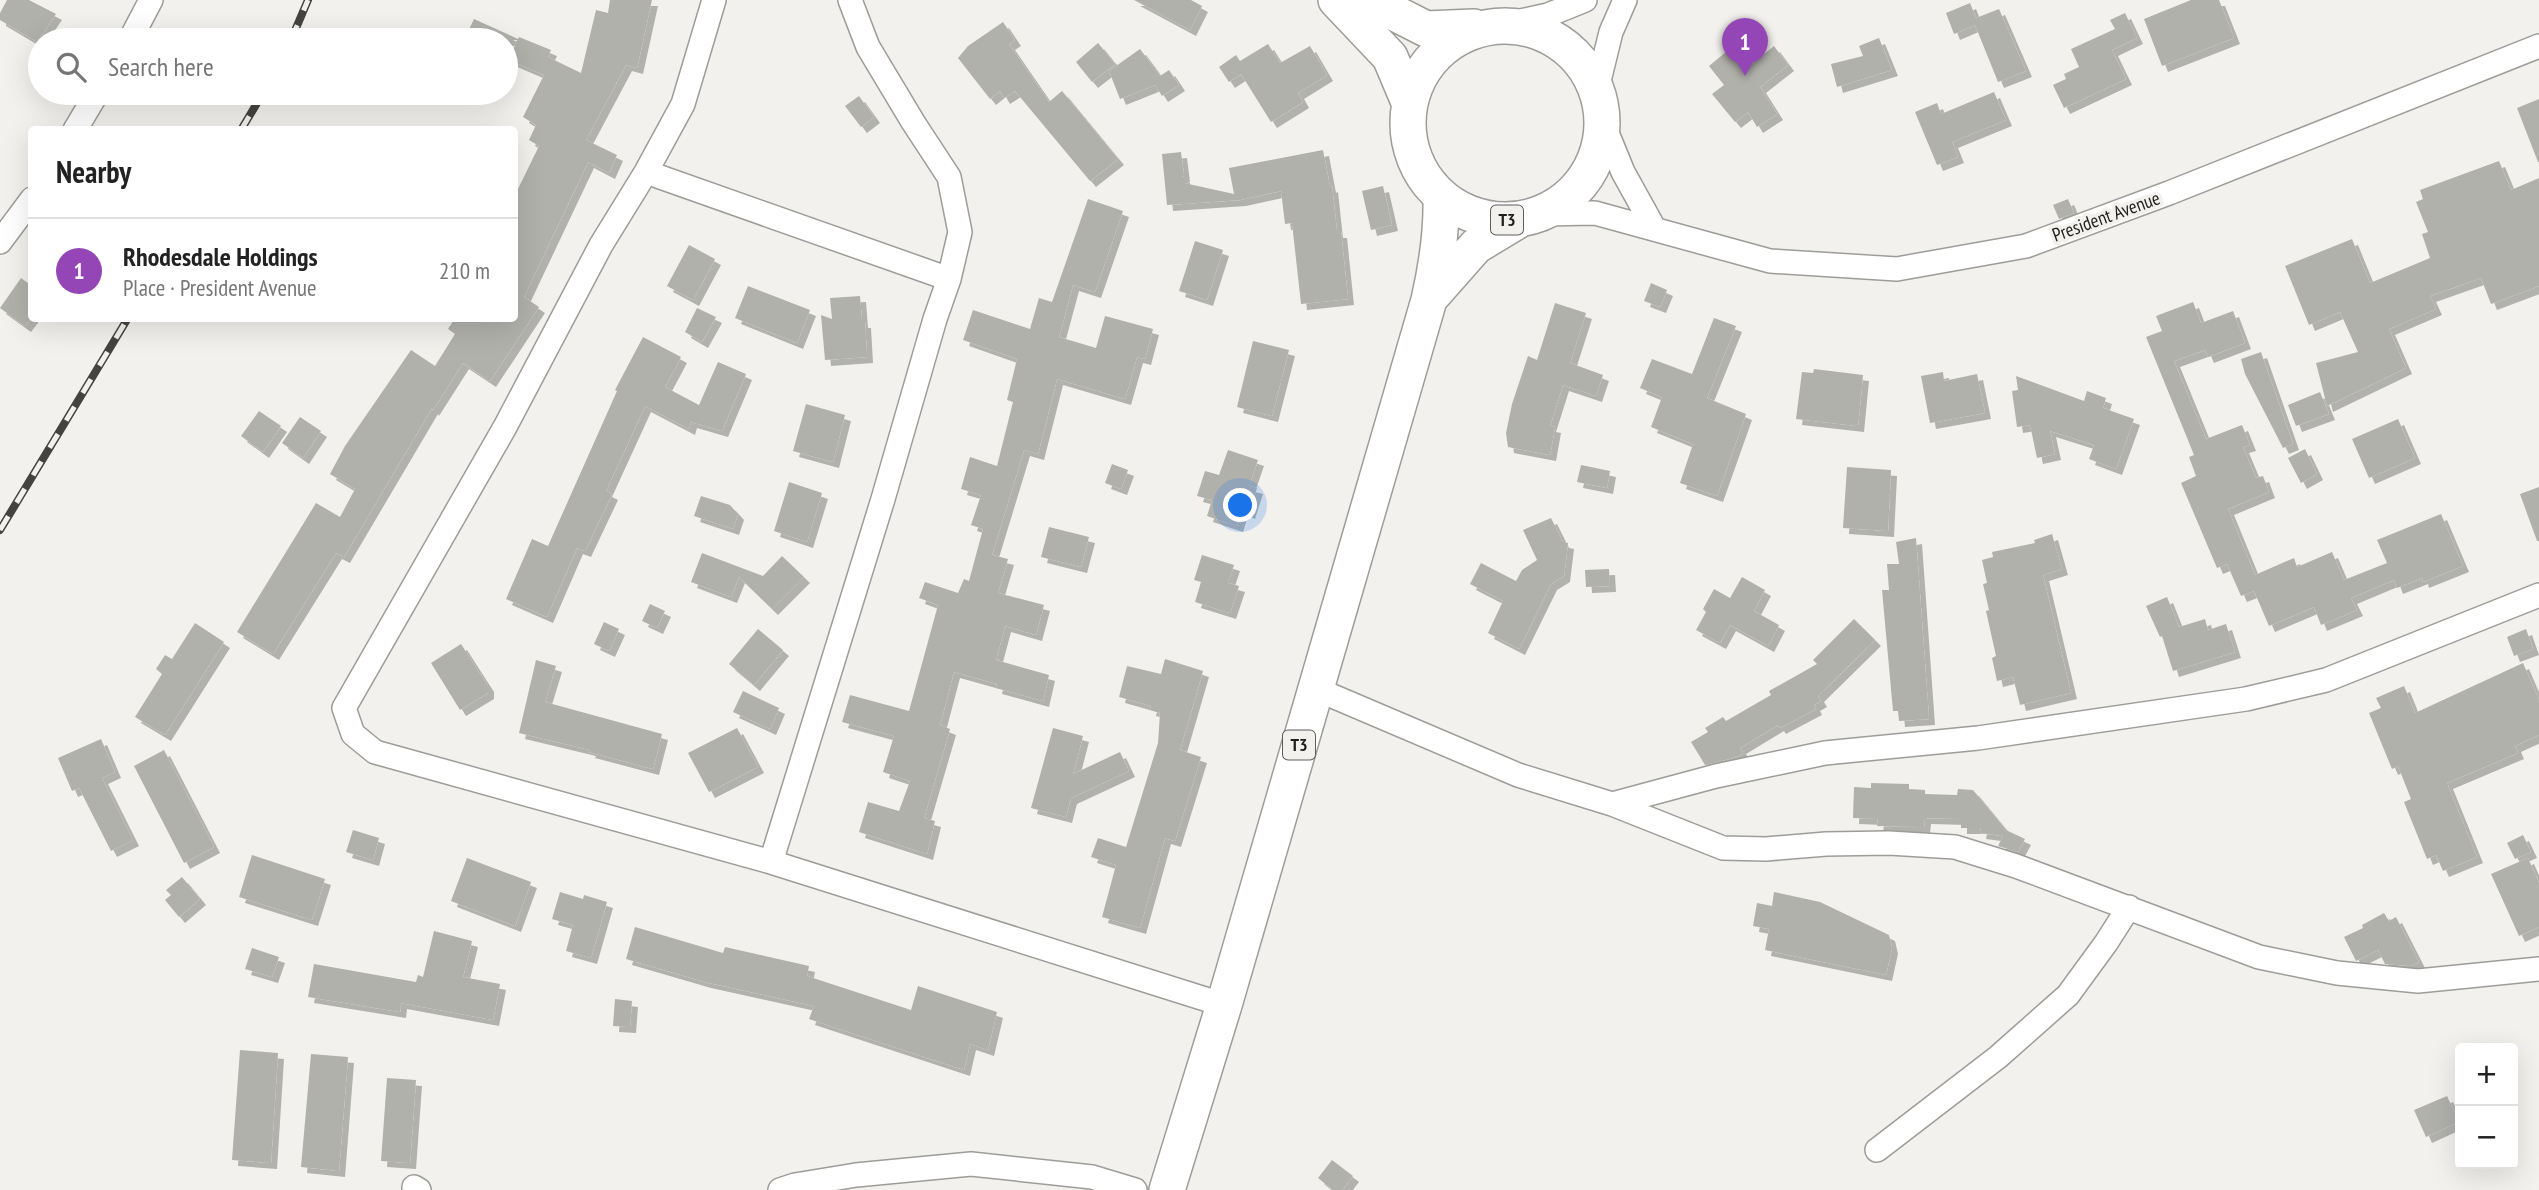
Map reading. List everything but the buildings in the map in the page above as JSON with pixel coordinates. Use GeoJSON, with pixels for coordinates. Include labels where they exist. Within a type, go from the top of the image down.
{"type":"FeatureCollection","features":[{"type":"Feature","properties":{"kind":"highway","name":"T3"},"geometry":{"type":"LineString","coordinates":[[1336,0],[1390,57],[1409,102]]}},
{"type":"Feature","properties":{"kind":"highway","name":"T3"},"geometry":{"type":"LineString","coordinates":[[1369,0],[1426,29],[1494,26],[1533,29],[1560,42],[1582,63],[1597,89],[1603,123],[1599,152],[1586,178],[1566,200],[1476,246],[1429,300]]}},
{"type":"Feature","properties":{"kind":"highway","name":"T3"},"geometry":{"type":"LineString","coordinates":[[1494,26],[1459,36],[1436,53],[1419,76],[1409,102],[1408,128],[1412,153],[1424,177],[1441,196],[1464,212],[1491,220],[1530,217]]}},
{"type":"Feature","properties":{"kind":"highway","name":"T3"},"geometry":{"type":"LineString","coordinates":[[1167,1190],[1224,1004],[1429,300],[1442,227],[1441,196]]}},
{"type":"Feature","properties":{"kind":"street"},"geometry":{"type":"LineString","coordinates":[[714,0],[682,104],[646,172],[601,245],[505,427],[344,708],[354,734],[375,752],[771,862],[1224,1004]]}},
{"type":"Feature","properties":{"kind":"street"},"geometry":{"type":"LineString","coordinates":[[771,862],[949,279],[960,232],[949,177],[868,47],[850,0]]}},
{"type":"Feature","properties":{"kind":"street"},"geometry":{"type":"LineString","coordinates":[[1494,26],[1548,15],[1586,0]]}},
{"type":"Feature","properties":{"kind":"street"},"geometry":{"type":"LineString","coordinates":[[1597,89],[1611,32],[1625,0]]}},
{"type":"Feature","properties":{"kind":"street"},"geometry":{"type":"LineString","coordinates":[[136,28],[149,1]]}},
{"type":"Feature","properties":{"kind":"street","name":"President Avenue"},"geometry":{"type":"LineString","coordinates":[[1530,217],[1595,213],[1770,261],[1897,269],[2026,246],[2169,193],[2539,46]]}},
{"type":"Feature","properties":{"kind":"street"},"geometry":{"type":"LineString","coordinates":[[77,126],[90,105]]}},
{"type":"Feature","properties":{"kind":"street"},"geometry":{"type":"LineString","coordinates":[[1603,123],[1623,172],[1654,229]]}},
{"type":"Feature","properties":{"kind":"street"},"geometry":{"type":"LineString","coordinates":[[646,172],[949,279]]}},
{"type":"Feature","properties":{"kind":"street"},"geometry":{"type":"LineString","coordinates":[[0,242],[28,204]]}},
{"type":"Feature","properties":{"kind":"street"},"geometry":{"type":"LineString","coordinates":[[1612,804],[1716,776],[1825,753],[1992,736],[2246,699],[2326,680],[2539,595]]}},
{"type":"Feature","properties":{"kind":"street"},"geometry":{"type":"LineString","coordinates":[[1315,689],[1518,775],[1612,804],[1723,848],[1766,849],[1889,843],[1955,848],[2016,866],[2259,957],[2337,973],[2418,981],[2539,969]]}},
{"type":"Feature","properties":{"kind":"street"},"geometry":{"type":"LineString","coordinates":[[1877,1150],[1998,1057],[2068,995],[2129,907]]}},
{"type":"Feature","properties":{"kind":"street"},"geometry":{"type":"LineString","coordinates":[[780,1190],[856,1175],[971,1164],[1092,1177],[1135,1190]]}},
{"type":"Feature","properties":{"kind":"railway"},"geometry":{"type":"LineString","coordinates":[[296,28],[308,0]]}},
{"type":"Feature","properties":{"kind":"railway"},"geometry":{"type":"LineString","coordinates":[[243,126],[256,105]]}},
{"type":"Feature","properties":{"kind":"railway"},"geometry":{"type":"LineString","coordinates":[[0,530],[126,322]]}},
{"type":"Feature","properties":{"kind":"place","name":"Rhodesdale Holdings"},"geometry":{"type":"Point","coordinates":[1745,76]}}]}
